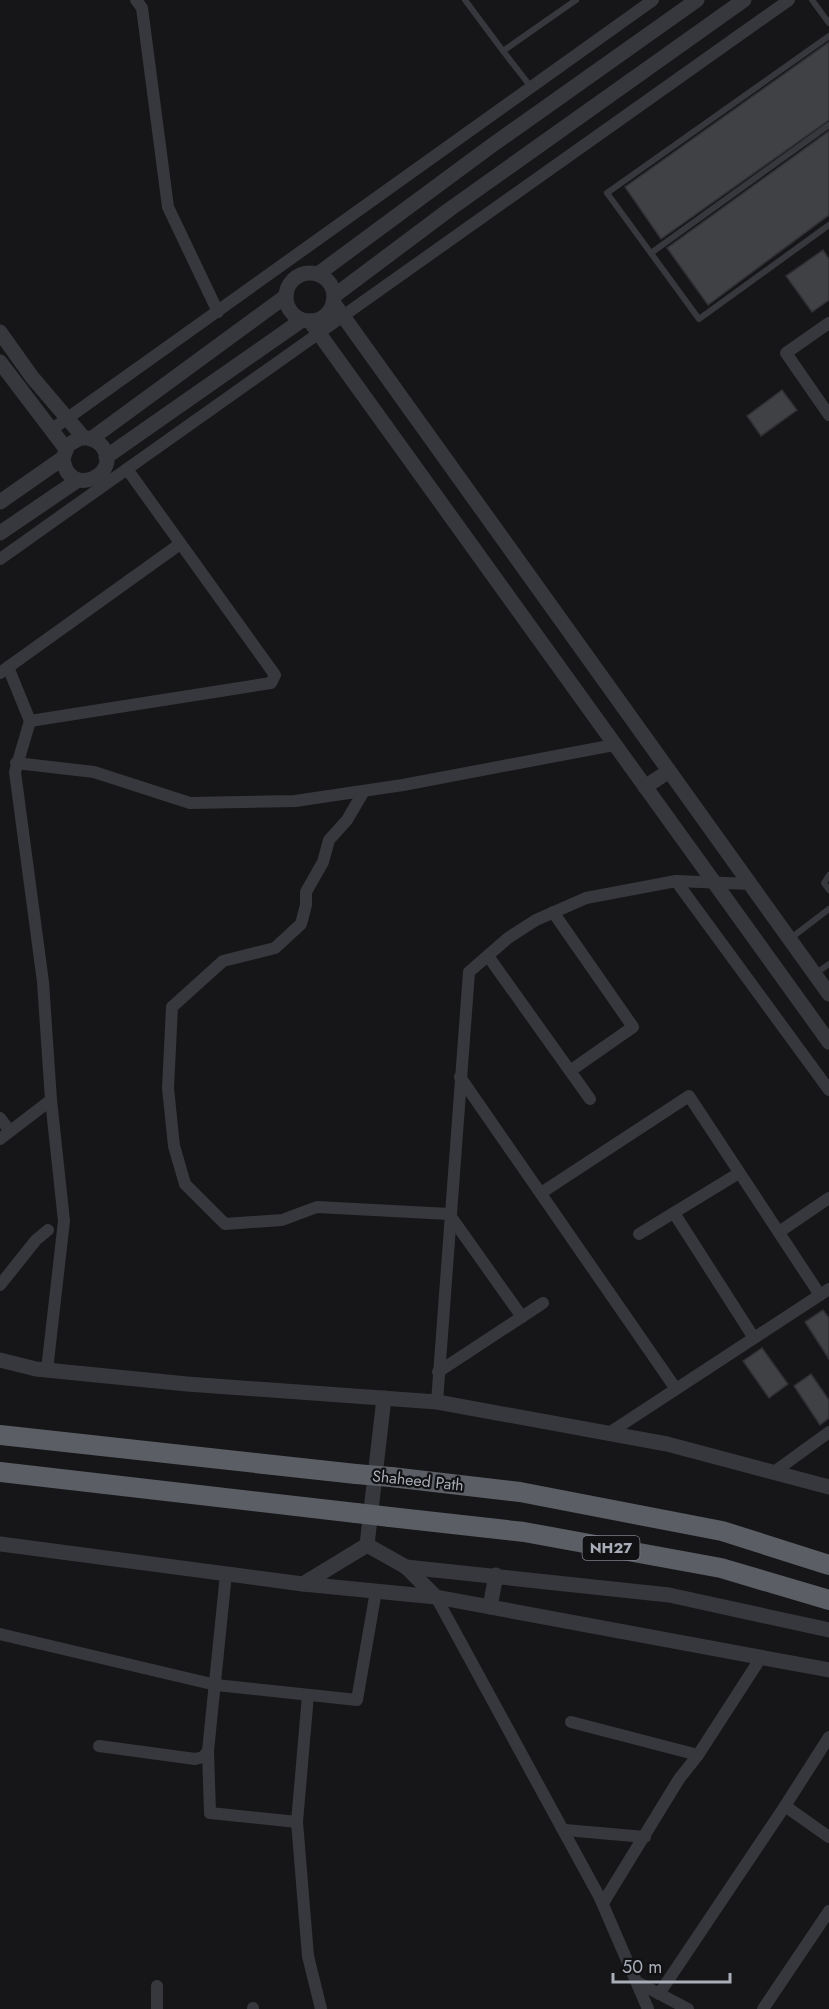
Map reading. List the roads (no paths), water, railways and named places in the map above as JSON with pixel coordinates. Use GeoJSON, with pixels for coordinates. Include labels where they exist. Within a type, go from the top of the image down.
{"type":"FeatureCollection","features":[{"type":"Feature","properties":{"kind":"highway","name":"Shaheed Path"},"geometry":{"type":"LineString","coordinates":[[0,1435],[520,1492],[722,1531],[829,1565]]}},
{"type":"Feature","properties":{"kind":"highway","name":"NH27"},"geometry":{"type":"LineString","coordinates":[[0,1472],[524,1532],[721,1568],[829,1600]]}},
{"type":"Feature","properties":{"kind":"street"},"geometry":{"type":"LineString","coordinates":[[153,0],[139,4],[168,207],[218,312]]}},
{"type":"Feature","properties":{"kind":"street"},"geometry":{"type":"LineString","coordinates":[[51,430],[653,0]]}},
{"type":"Feature","properties":{"kind":"street"},"geometry":{"type":"LineString","coordinates":[[318,274],[491,146],[697,0]]}},
{"type":"Feature","properties":{"kind":"street"},"geometry":{"type":"LineString","coordinates":[[106,457],[306,320],[324,316],[334,299],[450,209],[744,0]]}},
{"type":"Feature","properties":{"kind":"street"},"geometry":{"type":"LineString","coordinates":[[0,559],[789,0]]}},
{"type":"Feature","properties":{"kind":"street"},"geometry":{"type":"LineString","coordinates":[[0,502],[64,453],[74,441],[87,438],[285,296],[291,281],[305,273],[318,274],[328,281],[334,299],[344,317],[829,994]]}},
{"type":"Feature","properties":{"kind":"street"},"geometry":{"type":"LineString","coordinates":[[285,296],[290,311],[306,320],[319,334],[829,1042]]}},
{"type":"Feature","properties":{"kind":"street"},"geometry":{"type":"LineString","coordinates":[[829,322],[786,353],[829,415]]}},
{"type":"Feature","properties":{"kind":"street"},"geometry":{"type":"LineString","coordinates":[[0,332],[66,419],[87,438],[104,448],[106,457],[104,469],[99,475],[93,479],[78,480],[0,533]]}},
{"type":"Feature","properties":{"kind":"street"},"geometry":{"type":"LineString","coordinates":[[0,362],[7,380],[51,430],[64,453],[66,471],[78,480]]}},
{"type":"Feature","properties":{"kind":"street"},"geometry":{"type":"LineString","coordinates":[[7,380],[32,377]]}},
{"type":"Feature","properties":{"kind":"street"},"geometry":{"type":"LineString","coordinates":[[30,721],[271,683],[275,675],[127,469]]}},
{"type":"Feature","properties":{"kind":"street"},"geometry":{"type":"LineString","coordinates":[[47,1370],[64,1221],[51,1100],[44,982],[26,861],[16,763],[30,721],[4,670],[180,544]]}},
{"type":"Feature","properties":{"kind":"street"},"geometry":{"type":"LineString","coordinates":[[16,763],[94,772],[190,803],[295,801],[364,791],[614,745]]}},
{"type":"Feature","properties":{"kind":"street"},"geometry":{"type":"LineString","coordinates":[[645,787],[669,771]]}},
{"type":"Feature","properties":{"kind":"street"},"geometry":{"type":"LineString","coordinates":[[364,791],[347,820],[329,840],[323,862],[306,892],[306,905],[301,924],[275,948],[224,961],[172,1007],[168,1088],[174,1146],[185,1184],[225,1224],[282,1220],[317,1207],[449,1214]]}},
{"type":"Feature","properties":{"kind":"street"},"geometry":{"type":"LineString","coordinates":[[437,1402],[449,1214],[469,972],[508,938],[553,912],[586,898],[676,880],[750,884]]}},
{"type":"Feature","properties":{"kind":"street"},"geometry":{"type":"LineString","coordinates":[[676,880],[829,1090]]}},
{"type":"Feature","properties":{"kind":"street"},"geometry":{"type":"LineString","coordinates":[[553,912],[633,1027],[570,1071]]}},
{"type":"Feature","properties":{"kind":"street"},"geometry":{"type":"LineString","coordinates":[[488,956],[590,1099]]}},
{"type":"Feature","properties":{"kind":"street"},"geometry":{"type":"LineString","coordinates":[[460,1077],[676,1389]]}},
{"type":"Feature","properties":{"kind":"street"},"geometry":{"type":"LineString","coordinates":[[541,1193],[689,1096],[779,1232],[825,1292],[609,1433]]}},
{"type":"Feature","properties":{"kind":"street"},"geometry":{"type":"LineString","coordinates":[[0,1118],[4,1134],[51,1100]]}},
{"type":"Feature","properties":{"kind":"street"},"geometry":{"type":"LineString","coordinates":[[639,1234],[739,1173]]}},
{"type":"Feature","properties":{"kind":"street"},"geometry":{"type":"LineString","coordinates":[[779,1232],[829,1198]]}},
{"type":"Feature","properties":{"kind":"street"},"geometry":{"type":"LineString","coordinates":[[674,1213],[754,1338]]}},
{"type":"Feature","properties":{"kind":"street"},"geometry":{"type":"LineString","coordinates":[[449,1214],[522,1317]]}},
{"type":"Feature","properties":{"kind":"street"},"geometry":{"type":"LineString","coordinates":[[0,1285],[36,1240],[48,1230]]}},
{"type":"Feature","properties":{"kind":"street"},"geometry":{"type":"LineString","coordinates":[[438,1372],[543,1303]]}},
{"type":"Feature","properties":{"kind":"street"},"geometry":{"type":"LineString","coordinates":[[0,1360],[47,1370],[437,1402],[667,1444],[829,1487]]}},
{"type":"Feature","properties":{"kind":"street"},"geometry":{"type":"LineString","coordinates":[[367,1545],[384,1398]]}},
{"type":"Feature","properties":{"kind":"street"},"geometry":{"type":"LineString","coordinates":[[774,1472],[829,1431]]}},
{"type":"Feature","properties":{"kind":"street"},"geometry":{"type":"LineString","coordinates":[[0,1544],[303,1584],[436,1597],[829,1670]]}},
{"type":"Feature","properties":{"kind":"street"},"geometry":{"type":"LineString","coordinates":[[367,1545],[406,1567],[436,1597],[603,1903],[648,2009]]}},
{"type":"Feature","properties":{"kind":"street"},"geometry":{"type":"LineString","coordinates":[[303,1584],[367,1545]]}},
{"type":"Feature","properties":{"kind":"street"},"geometry":{"type":"LineString","coordinates":[[406,1567],[669,1595],[829,1630]]}},
{"type":"Feature","properties":{"kind":"street"},"geometry":{"type":"LineString","coordinates":[[226,1574],[208,1752],[210,1813],[297,1822]]}},
{"type":"Feature","properties":{"kind":"street"},"geometry":{"type":"LineString","coordinates":[[490,1607],[496,1575]]}},
{"type":"Feature","properties":{"kind":"street"},"geometry":{"type":"LineString","coordinates":[[0,1634],[216,1685],[357,1700],[376,1591]]}},
{"type":"Feature","properties":{"kind":"street"},"geometry":{"type":"LineString","coordinates":[[603,1903],[680,1779],[762,1656]]}},
{"type":"Feature","properties":{"kind":"street"},"geometry":{"type":"LineString","coordinates":[[309,1695],[297,1822],[308,1956],[321,2009]]}},
{"type":"Feature","properties":{"kind":"street"},"geometry":{"type":"LineString","coordinates":[[571,1722],[698,1755]]}},
{"type":"Feature","properties":{"kind":"street"},"geometry":{"type":"LineString","coordinates":[[659,1994],[829,1737]]}},
{"type":"Feature","properties":{"kind":"street"},"geometry":{"type":"LineString","coordinates":[[99,1746],[195,1759],[208,1752]]}},
{"type":"Feature","properties":{"kind":"street"},"geometry":{"type":"LineString","coordinates":[[785,1806],[829,1837]]}},
{"type":"Feature","properties":{"kind":"street"},"geometry":{"type":"LineString","coordinates":[[565,1830],[645,1838]]}},
{"type":"Feature","properties":{"kind":"street"},"geometry":{"type":"LineString","coordinates":[[763,2009],[829,1911]]}},
{"type":"Feature","properties":{"kind":"street"},"geometry":{"type":"LineString","coordinates":[[637,1982],[688,2009]]}},
{"type":"Feature","properties":{"kind":"street"},"geometry":{"type":"LineString","coordinates":[[157,1986],[157,2009]]}},
{"type":"Feature","properties":{"kind":"lane"},"geometry":{"type":"LineString","coordinates":[[465,0],[531,87]]}},
{"type":"Feature","properties":{"kind":"lane"},"geometry":{"type":"LineString","coordinates":[[503,51],[576,0]]}},
{"type":"Feature","properties":{"kind":"lane"},"geometry":{"type":"LineString","coordinates":[[812,0],[829,23]]}},
{"type":"Feature","properties":{"kind":"lane"},"geometry":{"type":"LineString","coordinates":[[829,36],[607,193],[699,319],[829,225]]}},
{"type":"Feature","properties":{"kind":"lane"},"geometry":{"type":"LineString","coordinates":[[651,253],[829,125]]}},
{"type":"Feature","properties":{"kind":"lane"},"geometry":{"type":"LineString","coordinates":[[829,875],[824,883],[829,890]]}},
{"type":"Feature","properties":{"kind":"lane"},"geometry":{"type":"LineString","coordinates":[[790,939],[829,909]]}},
{"type":"Feature","properties":{"kind":"lane"},"geometry":{"type":"LineString","coordinates":[[815,975],[829,964]]}}]}
